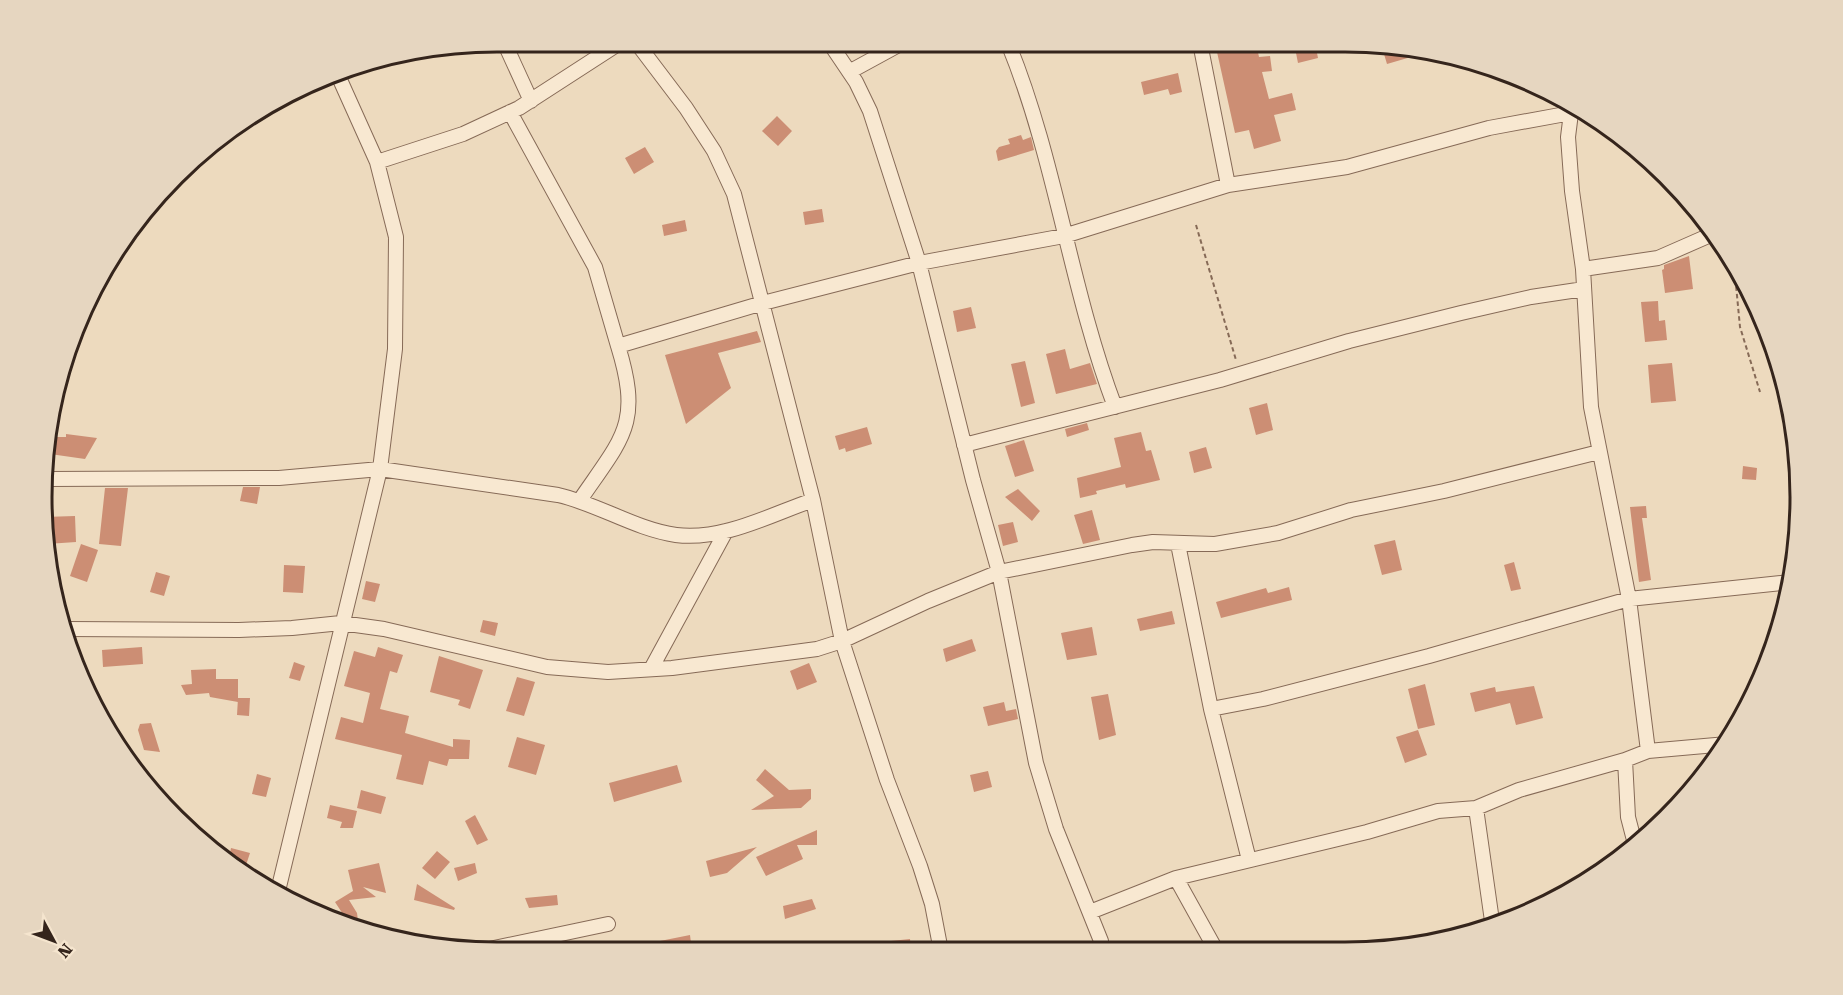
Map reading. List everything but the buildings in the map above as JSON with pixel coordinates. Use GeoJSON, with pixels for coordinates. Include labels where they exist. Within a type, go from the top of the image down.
{"type":"FeatureCollection","features":[{"type":"Feature","properties":{"kind":"street"},"geometry":{"type":"LineString","coordinates":[[509,52],[531,101]]}},
{"type":"Feature","properties":{"kind":"street"},"geometry":{"type":"LineString","coordinates":[[378,162],[463,134],[510,112],[531,101],[606,52]]}},
{"type":"Feature","properties":{"kind":"street"},"geometry":{"type":"LineString","coordinates":[[644,52],[686,108],[714,151],[734,194],[813,500],[842,642],[887,780],[932,903],[938,942]]}},
{"type":"Feature","properties":{"kind":"street"},"geometry":{"type":"LineString","coordinates":[[836,52],[870,111],[919,263],[964,445],[999,572],[1036,763],[1056,829],[1101,942]]}},
{"type":"Feature","properties":{"kind":"street"},"geometry":{"type":"LineString","coordinates":[[849,72],[886,52]]}},
{"type":"Feature","properties":{"kind":"street"},"geometry":{"type":"LineString","coordinates":[[1012,52],[1038,124],[1064,236],[1115,407]]}},
{"type":"Feature","properties":{"kind":"street"},"geometry":{"type":"LineString","coordinates":[[1202,52],[1228,185]]}},
{"type":"Feature","properties":{"kind":"street"},"geometry":{"type":"LineString","coordinates":[[279,885],[341,622],[380,469],[395,349],[396,237],[378,162],[340,81]]}},
{"type":"Feature","properties":{"kind":"street"},"geometry":{"type":"LineString","coordinates":[[618,346],[762,303],[919,263],[1064,236],[1228,185],[1347,167],[1562,109]]}},
{"type":"Feature","properties":{"kind":"street"},"geometry":{"type":"LineString","coordinates":[[510,112],[595,267],[631,399],[628,421],[616,448],[580,500]]}},
{"type":"Feature","properties":{"kind":"street"},"geometry":{"type":"LineString","coordinates":[[1569,112],[1568,138],[1572,191],[1583,269],[1588,372],[1599,452],[1629,599],[1648,752]]}},
{"type":"Feature","properties":{"kind":"street"},"geometry":{"type":"LineString","coordinates":[[1583,269],[1658,258],[1706,237]]}},
{"type":"Feature","properties":{"kind":"street"},"geometry":{"type":"LineString","coordinates":[[964,445],[1240,374],[1349,341],[1531,297],[1584,289]]}},
{"type":"Feature","properties":{"kind":"street"},"geometry":{"type":"LineString","coordinates":[[73,629],[239,630],[292,628],[341,622],[384,629],[547,667],[608,672],[651,669],[817,649],[842,642],[928,601],[999,572],[1153,542],[1215,544],[1278,533],[1351,510],[1444,491],[1599,452]]}},
{"type":"Feature","properties":{"kind":"street"},"geometry":{"type":"LineString","coordinates":[[53,479],[279,478],[380,469],[580,500],[674,534],[696,536],[726,531],[813,500]]}},
{"type":"Feature","properties":{"kind":"street"},"geometry":{"type":"LineString","coordinates":[[651,669],[726,531]]}},
{"type":"Feature","properties":{"kind":"street"},"geometry":{"type":"LineString","coordinates":[[1178,544],[1211,709],[1249,860]]}},
{"type":"Feature","properties":{"kind":"street"},"geometry":{"type":"LineString","coordinates":[[1211,709],[1263,699],[1429,656],[1629,599],[1782,583]]}},
{"type":"Feature","properties":{"kind":"street"},"geometry":{"type":"LineString","coordinates":[[1090,912],[1176,878],[1366,832],[1438,811],[1476,808],[1519,790],[1648,752],[1716,745]]}},
{"type":"Feature","properties":{"kind":"street"},"geometry":{"type":"LineString","coordinates":[[1625,760],[1628,817],[1633,837]]}},
{"type":"Feature","properties":{"kind":"street"},"geometry":{"type":"LineString","coordinates":[[1476,808],[1492,918]]}},
{"type":"Feature","properties":{"kind":"street"},"geometry":{"type":"LineString","coordinates":[[1176,878],[1212,942]]}},
{"type":"Feature","properties":{"kind":"street"},"geometry":{"type":"LineString","coordinates":[[522,942],[608,924]]}},
{"type":"Feature","properties":{"kind":"path"},"geometry":{"type":"LineString","coordinates":[[1196,225],[1240,374]]}},
{"type":"Feature","properties":{"kind":"path"},"geometry":{"type":"LineString","coordinates":[[1736,284],[1740,327],[1760,392]]}}]}
